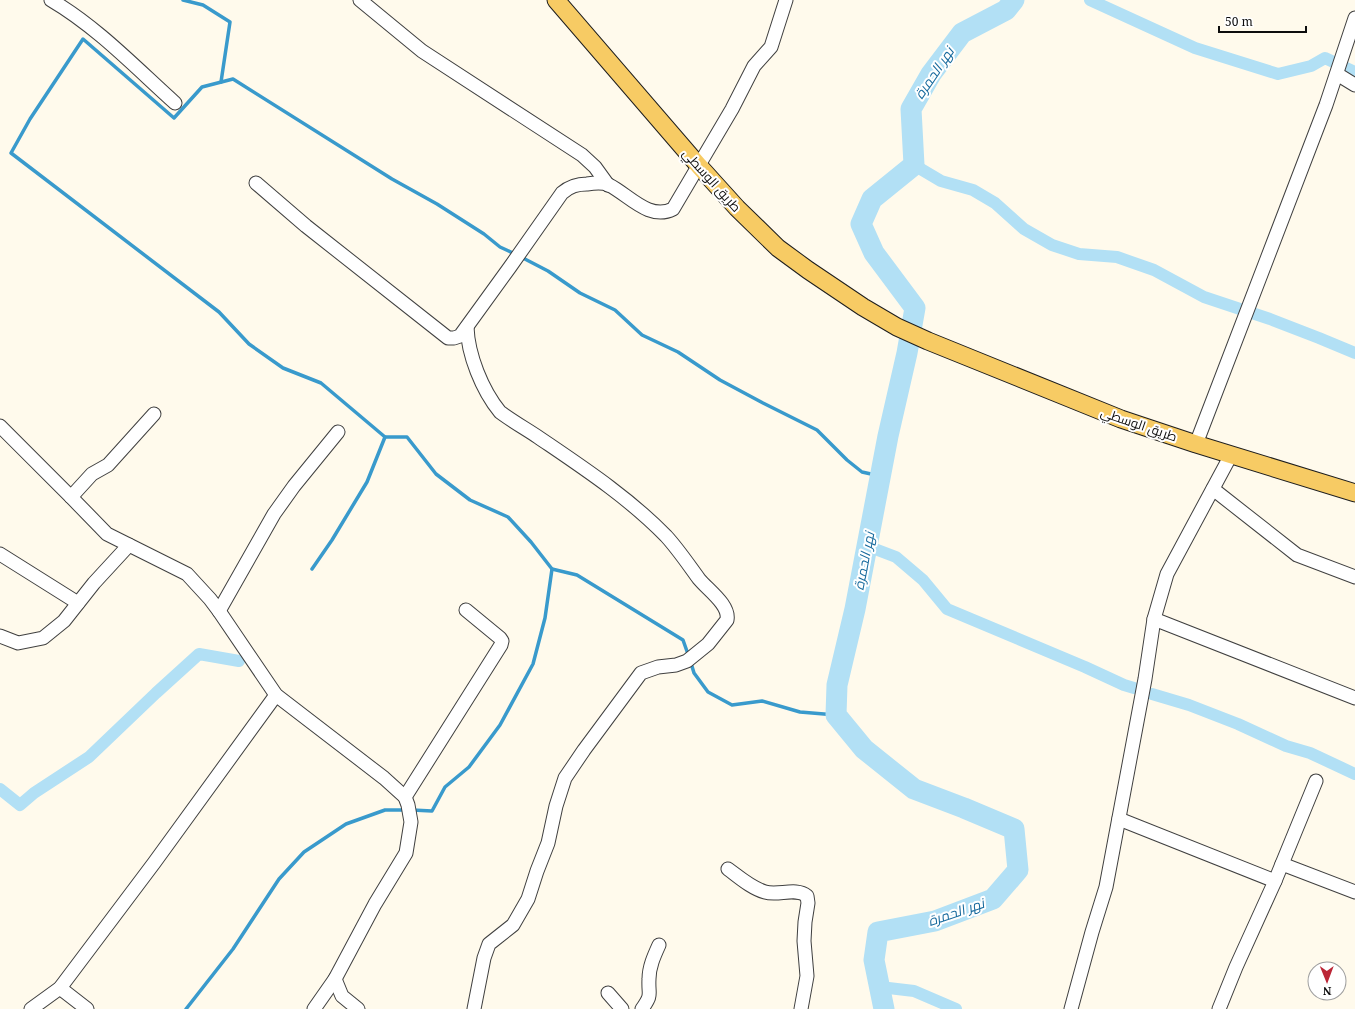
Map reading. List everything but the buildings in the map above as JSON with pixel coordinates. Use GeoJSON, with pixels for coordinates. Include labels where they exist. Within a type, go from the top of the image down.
{"type":"FeatureCollection","features":[{"type":"Feature","properties":{"kind":"main road","name":"طريق الوسطي"},"geometry":{"type":"LineString","coordinates":[[556,0],[737,208],[778,248],[833,288],[897,327],[1121,419],[1196,444],[1355,493]]}},
{"type":"Feature","properties":{"kind":"street"},"geometry":{"type":"LineString","coordinates":[[51,0],[69,11],[109,43],[175,103]]}},
{"type":"Feature","properties":{"kind":"street"},"geometry":{"type":"LineString","coordinates":[[360,0],[422,51],[582,154],[595,167],[608,185]]}},
{"type":"Feature","properties":{"kind":"street"},"geometry":{"type":"LineString","coordinates":[[256,183],[306,226],[448,338],[460,336],[562,193],[568,188],[575,185],[584,184],[598,183],[608,185],[650,211],[666,213],[673,209],[732,109],[754,66],[771,47],[786,0]]}},
{"type":"Feature","properties":{"kind":"street"},"geometry":{"type":"LineString","coordinates":[[1196,444],[1326,105],[1355,18]]}},
{"type":"Feature","properties":{"kind":"street"},"geometry":{"type":"LineString","coordinates":[[1337,74],[1355,84]]}},
{"type":"Feature","properties":{"kind":"street"},"geometry":{"type":"LineString","coordinates":[[467,327],[468,343],[476,369],[493,403],[500,412],[588,471],[631,504],[666,536],[684,557],[699,579],[725,607],[727,613],[727,620],[708,644],[687,661],[676,665],[658,667],[641,674],[565,778],[556,806],[548,843],[528,899],[513,925],[489,944],[484,958],[474,1009]]}},
{"type":"Feature","properties":{"kind":"street"},"geometry":{"type":"LineString","coordinates":[[72,497],[92,474],[108,465],[154,414]]}},
{"type":"Feature","properties":{"kind":"street"},"geometry":{"type":"LineString","coordinates":[[0,426],[107,534],[187,574],[219,611],[276,695],[384,778],[406,801],[411,822],[406,853],[375,904],[335,979],[314,1009]]}},
{"type":"Feature","properties":{"kind":"street"},"geometry":{"type":"LineString","coordinates":[[219,611],[274,514],[294,486],[338,432]]}},
{"type":"Feature","properties":{"kind":"street"},"geometry":{"type":"LineString","coordinates":[[1071,1009],[1106,887],[1145,679],[1154,619],[1167,574],[1231,455]]}},
{"type":"Feature","properties":{"kind":"street"},"geometry":{"type":"LineString","coordinates":[[1213,489],[1297,555],[1355,577]]}},
{"type":"Feature","properties":{"kind":"street"},"geometry":{"type":"LineString","coordinates":[[0,636],[18,643],[43,638],[64,621],[94,583],[130,545]]}},
{"type":"Feature","properties":{"kind":"street"},"geometry":{"type":"LineString","coordinates":[[0,554],[78,603]]}},
{"type":"Feature","properties":{"kind":"street"},"geometry":{"type":"LineString","coordinates":[[406,801],[501,645],[502,641],[500,638],[466,610]]}},
{"type":"Feature","properties":{"kind":"street"},"geometry":{"type":"LineString","coordinates":[[1154,619],[1355,698]]}},
{"type":"Feature","properties":{"kind":"street"},"geometry":{"type":"LineString","coordinates":[[31,1009],[60,988],[154,863],[276,695]]}},
{"type":"Feature","properties":{"kind":"street"},"geometry":{"type":"LineString","coordinates":[[1219,1009],[1236,967],[1275,881],[1316,781]]}},
{"type":"Feature","properties":{"kind":"street"},"geometry":{"type":"LineString","coordinates":[[1119,819],[1275,881]]}},
{"type":"Feature","properties":{"kind":"street"},"geometry":{"type":"LineString","coordinates":[[1282,864],[1355,892]]}},
{"type":"Feature","properties":{"kind":"street"},"geometry":{"type":"LineString","coordinates":[[728,869],[762,891],[778,894],[794,892],[807,896],[808,903],[804,922],[804,941],[807,976],[801,1009]]}},
{"type":"Feature","properties":{"kind":"street"},"geometry":{"type":"LineString","coordinates":[[642,1009],[649,999],[649,979],[651,968],[659,945]]}},
{"type":"Feature","properties":{"kind":"street"},"geometry":{"type":"LineString","coordinates":[[335,979],[342,996],[358,1009]]}},
{"type":"Feature","properties":{"kind":"street"},"geometry":{"type":"LineString","coordinates":[[60,988],[87,1009]]}},
{"type":"Feature","properties":{"kind":"street"},"geometry":{"type":"LineString","coordinates":[[608,993],[622,1009]]}},
{"type":"Feature","properties":{"kind":"waterway"},"geometry":{"type":"LineString","coordinates":[[183,0],[203,5],[230,22],[221,82]]}},
{"type":"Feature","properties":{"kind":"waterway","name":"نهر الحمرة"},"geometry":{"type":"LineString","coordinates":[[884,1009],[874,960],[878,932],[935,921],[993,899],[1018,870],[1014,829],[914,789],[864,749],[836,715],[837,685],[855,609],[888,436],[907,353],[915,308],[874,253],[861,224],[872,199],[914,165],[911,109],[931,74],[962,33],[1006,10],[1014,0]]}},
{"type":"Feature","properties":{"kind":"waterway"},"geometry":{"type":"LineString","coordinates":[[1090,0],[1195,48],[1278,74],[1311,66],[1325,58],[1355,72]]}},
{"type":"Feature","properties":{"kind":"waterway"},"geometry":{"type":"LineString","coordinates":[[515,254],[500,247],[484,234],[437,204],[392,179],[233,79],[202,87],[174,118],[83,39],[30,119],[11,153],[219,312],[249,344],[283,368],[321,383],[385,437],[407,437],[436,474],[470,500],[508,517],[531,542],[552,569],[577,575],[683,640],[689,657]]}},
{"type":"Feature","properties":{"kind":"waterway"},"geometry":{"type":"LineString","coordinates":[[914,165],[941,181],[973,190],[995,203],[1024,229],[1052,245],[1079,254],[1117,257],[1154,270],[1204,297],[1270,319],[1355,353]]}},
{"type":"Feature","properties":{"kind":"waterway"},"geometry":{"type":"LineString","coordinates":[[521,257],[548,271],[580,293],[615,310],[642,335],[678,352],[720,380],[817,430],[847,460],[862,472],[880,476]]}},
{"type":"Feature","properties":{"kind":"waterway"},"geometry":{"type":"LineString","coordinates":[[312,569],[332,540],[367,482],[385,437]]}},
{"type":"Feature","properties":{"kind":"waterway"},"geometry":{"type":"LineString","coordinates":[[867,546],[896,557],[923,580],[947,609],[1134,688]]}},
{"type":"Feature","properties":{"kind":"waterway"},"geometry":{"type":"LineString","coordinates":[[412,810],[432,811],[445,787],[469,767],[500,725],[533,664],[545,618],[552,569]]}},
{"type":"Feature","properties":{"kind":"waterway"},"geometry":{"type":"LineString","coordinates":[[0,789],[20,805],[34,793],[89,757],[199,654],[239,661]]}},
{"type":"Feature","properties":{"kind":"waterway"},"geometry":{"type":"LineString","coordinates":[[691,663],[694,673],[708,692],[732,705],[762,701],[800,712],[836,715]]}},
{"type":"Feature","properties":{"kind":"waterway"},"geometry":{"type":"LineString","coordinates":[[1152,694],[1189,705],[1238,724],[1286,746],[1310,753],[1355,774]]}},
{"type":"Feature","properties":{"kind":"waterway"},"geometry":{"type":"LineString","coordinates":[[186,1009],[233,949],[279,879],[304,852],[346,824],[385,810],[406,810]]}},
{"type":"Feature","properties":{"kind":"waterway"},"geometry":{"type":"LineString","coordinates":[[880,987],[914,991],[956,1009]]}}]}
